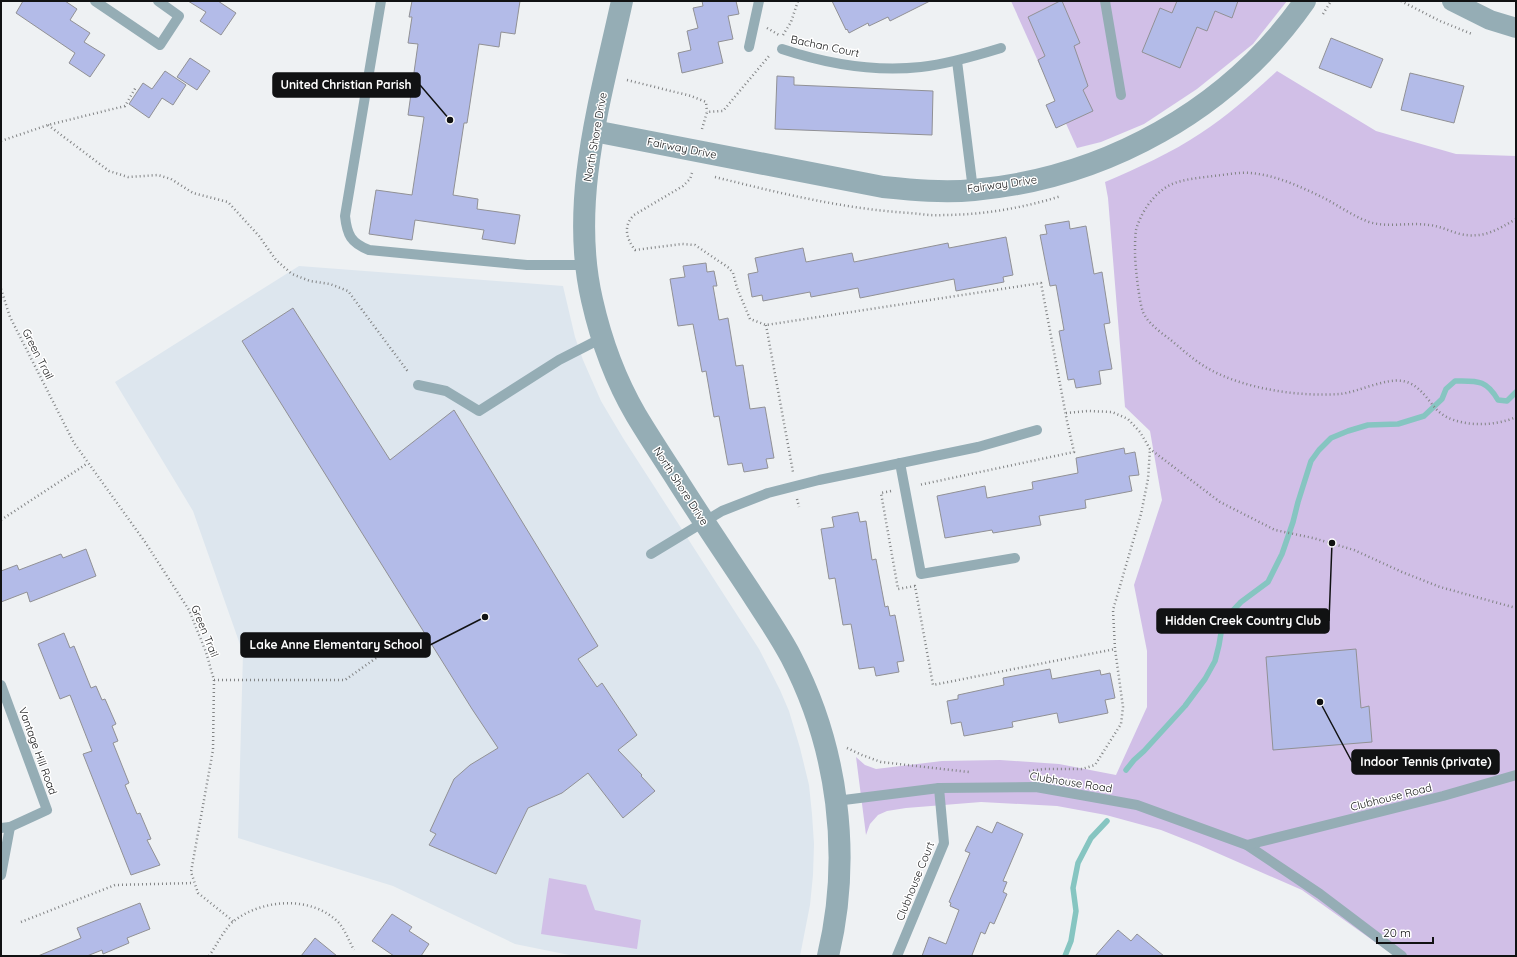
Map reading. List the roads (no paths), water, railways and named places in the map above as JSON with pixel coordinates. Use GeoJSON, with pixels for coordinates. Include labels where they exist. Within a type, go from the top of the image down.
{"type":"FeatureCollection","features":[{"type":"Feature","properties":{"kind":"street","name":"North Shore Drive"},"geometry":{"type":"LineString","coordinates":[[622,1],[594,131],[587,173],[584,214],[586,265],[591,298],[602,338],[614,370],[634,412],[703,522],[764,612],[791,657],[810,698],[824,741],[834,787],[839,830],[840,871],[836,914],[828,956]]}},
{"type":"Feature","properties":{"kind":"street","name":"Fairway Drive"},"geometry":{"type":"LineString","coordinates":[[594,131],[869,184],[920,190],[973,190],[1008,185],[1054,176],[1100,161],[1145,141],[1191,114],[1228,86],[1261,55],[1292,19],[1305,1]]}},
{"type":"Feature","properties":{"kind":"street"},"geometry":{"type":"LineString","coordinates":[[1452,1],[1490,20],[1516,28]]}},
{"type":"Feature","properties":{"kind":"lane"},"geometry":{"type":"LineString","coordinates":[[95,1],[160,45],[179,16],[158,1]]}},
{"type":"Feature","properties":{"kind":"lane"},"geometry":{"type":"LineString","coordinates":[[381,1],[345,216],[346,229],[352,239],[360,246],[370,250],[527,265],[586,265]]}},
{"type":"Feature","properties":{"kind":"lane"},"geometry":{"type":"LineString","coordinates":[[749,47],[759,1]]}},
{"type":"Feature","properties":{"kind":"lane"},"geometry":{"type":"LineString","coordinates":[[1107,2],[1121,95]]}},
{"type":"Feature","properties":{"kind":"lane","name":"Bachan Court"},"geometry":{"type":"LineString","coordinates":[[782,49],[844,65],[894,69],[922,67],[957,61],[1001,48]]}},
{"type":"Feature","properties":{"kind":"lane"},"geometry":{"type":"LineString","coordinates":[[957,61],[973,190]]}},
{"type":"Feature","properties":{"kind":"lane"},"geometry":{"type":"LineString","coordinates":[[418,385],[446,391],[479,411],[554,364],[602,338]]}},
{"type":"Feature","properties":{"kind":"lane"},"geometry":{"type":"LineString","coordinates":[[651,554],[722,511],[745,501],[795,486],[978,447],[1037,430]]}},
{"type":"Feature","properties":{"kind":"lane"},"geometry":{"type":"LineString","coordinates":[[900,463],[921,574],[1015,558]]}},
{"type":"Feature","properties":{"kind":"lane","name":"Vantage Hill Road"},"geometry":{"type":"LineString","coordinates":[[1,685],[47,810],[5,828],[1,875]]}},
{"type":"Feature","properties":{"kind":"lane","name":"Clubhouse Road"},"geometry":{"type":"LineString","coordinates":[[1247,845],[1443,796],[1516,775]]}},
{"type":"Feature","properties":{"kind":"lane","name":"Clubhouse Road"},"geometry":{"type":"LineString","coordinates":[[836,802],[940,788],[1036,787],[1137,805],[1247,845],[1320,894],[1402,956]]}},
{"type":"Feature","properties":{"kind":"lane","name":"Clubhouse Court"},"geometry":{"type":"LineString","coordinates":[[897,956],[944,843],[940,788]]}},
{"type":"Feature","properties":{"kind":"waterway"},"geometry":{"type":"LineString","coordinates":[[1126,770],[1185,706],[1205,679],[1215,661],[1223,621],[1241,602],[1268,582],[1282,554],[1311,461],[1331,438],[1368,425],[1398,424],[1424,416],[1442,399],[1446,389],[1455,381],[1475,381],[1485,385],[1494,393],[1498,400],[1507,401],[1516,392]]}},
{"type":"Feature","properties":{"kind":"waterway"},"geometry":{"type":"LineString","coordinates":[[1065,956],[1071,941],[1076,911],[1073,888],[1078,863],[1091,838],[1107,821]]}},
{"type":"Feature","properties":{"kind":"place","name":"United Christian Parish"},"geometry":{"type":"Point","coordinates":[450,120]}},
{"type":"Feature","properties":{"kind":"place","name":"Hidden Creek Country Club"},"geometry":{"type":"Point","coordinates":[1332,543]}},
{"type":"Feature","properties":{"kind":"place","name":"Lake Anne Elementary School"},"geometry":{"type":"Point","coordinates":[485,617]}},
{"type":"Feature","properties":{"kind":"place","name":"Indoor Tennis (private)"},"geometry":{"type":"Point","coordinates":[1320,702]}}]}
